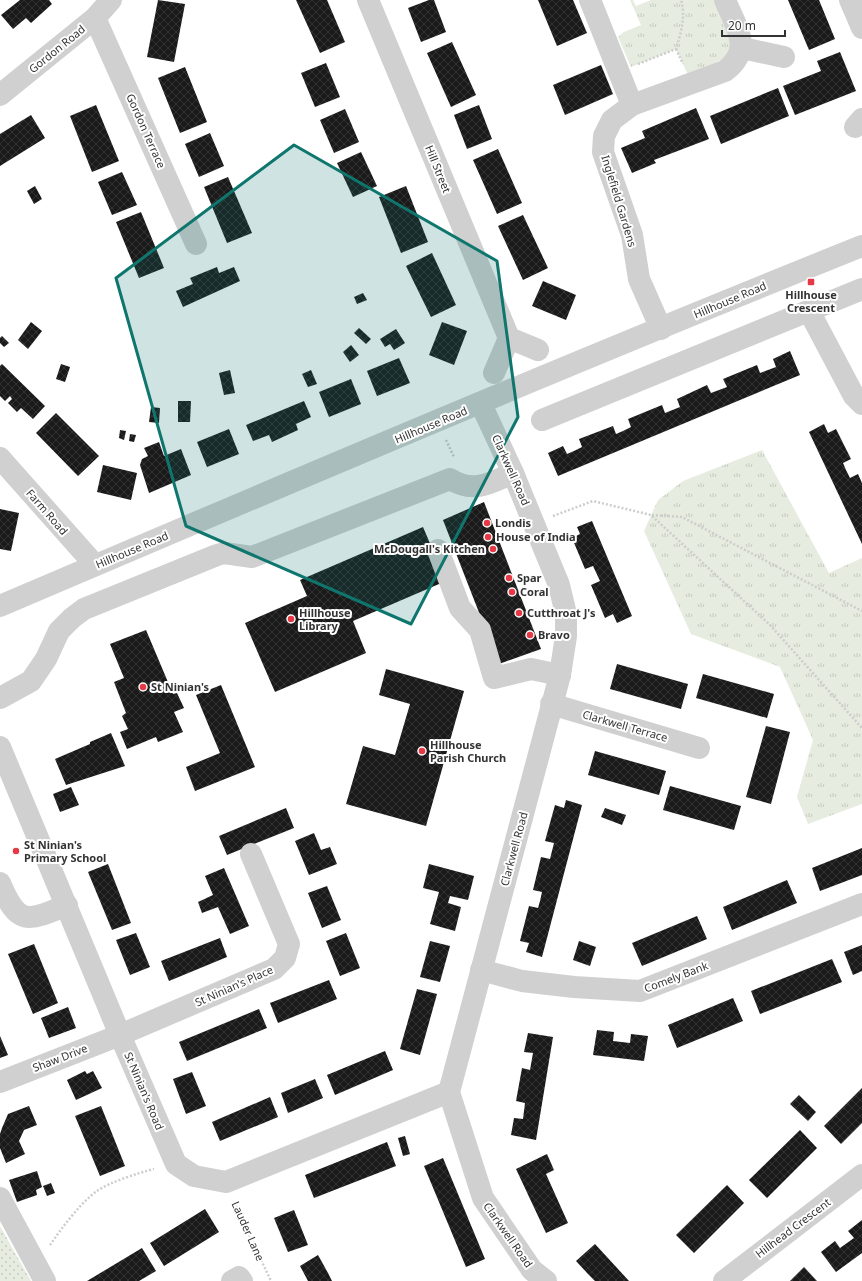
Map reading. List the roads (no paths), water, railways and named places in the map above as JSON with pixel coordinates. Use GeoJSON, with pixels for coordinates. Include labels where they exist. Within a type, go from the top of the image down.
{"type":"FeatureCollection","features":[{"type":"Feature","properties":{"kind":"street","name":"Gordon Road"},"geometry":{"type":"LineString","coordinates":[[0,95],[95,18],[111,0]]}},
{"type":"Feature","properties":{"kind":"street","name":"Hill Street"},"geometry":{"type":"LineString","coordinates":[[368,0],[509,338]]}},
{"type":"Feature","properties":{"kind":"street"},"geometry":{"type":"LineString","coordinates":[[590,0],[632,105]]}},
{"type":"Feature","properties":{"kind":"street"},"geometry":{"type":"LineString","coordinates":[[725,0],[741,38],[742,48],[784,57]]}},
{"type":"Feature","properties":{"kind":"street"},"geometry":{"type":"LineString","coordinates":[[850,0],[862,28]]}},
{"type":"Feature","properties":{"kind":"street","name":"Gordon Terrace"},"geometry":{"type":"LineString","coordinates":[[95,18],[196,244]]}},
{"type":"Feature","properties":{"kind":"street","name":"Inglefield Gardens"},"geometry":{"type":"LineString","coordinates":[[661,329],[639,279],[632,234],[603,152],[604,136],[612,120],[632,105],[724,71],[733,65],[739,57],[742,48]]}},
{"type":"Feature","properties":{"kind":"street","name":"Hillhouse Road"},"geometry":{"type":"LineString","coordinates":[[0,606],[481,404],[572,364],[862,246]]}},
{"type":"Feature","properties":{"kind":"street"},"geometry":{"type":"LineString","coordinates":[[542,420],[862,289]]}},
{"type":"Feature","properties":{"kind":"street"},"geometry":{"type":"LineString","coordinates":[[809,311],[854,396],[862,404]]}},
{"type":"Feature","properties":{"kind":"street"},"geometry":{"type":"LineString","coordinates":[[494,372],[509,338],[538,350]]}},
{"type":"Feature","properties":{"kind":"street","name":"Clarkwell Road"},"geometry":{"type":"LineString","coordinates":[[481,404],[513,473],[559,585],[566,614],[566,636],[560,675],[551,704],[520,831],[449,1092],[483,1198],[533,1277]]}},
{"type":"Feature","properties":{"kind":"street","name":"Farm Road"},"geometry":{"type":"LineString","coordinates":[[0,458],[95,565]]}},
{"type":"Feature","properties":{"kind":"street"},"geometry":{"type":"LineString","coordinates":[[0,698],[31,681],[46,659],[60,631],[72,618],[84,609],[217,555],[224,553],[252,557],[453,481],[470,487],[477,487],[513,473]]}},
{"type":"Feature","properties":{"kind":"street"},"geometry":{"type":"LineString","coordinates":[[438,550],[460,608],[480,630],[494,678],[531,669],[560,675]]}},
{"type":"Feature","properties":{"kind":"street","name":"Clarkwell Terrace"},"geometry":{"type":"LineString","coordinates":[[551,704],[699,748]]}},
{"type":"Feature","properties":{"kind":"street","name":"St Ninian's Road"},"geometry":{"type":"LineString","coordinates":[[0,746],[120,1035],[176,1164],[194,1176],[226,1182],[449,1092]]}},
{"type":"Feature","properties":{"kind":"street","name":"St Ninian's Place"},"geometry":{"type":"LineString","coordinates":[[120,1035],[274,969],[285,958],[289,944],[251,854]]}},
{"type":"Feature","properties":{"kind":"street"},"geometry":{"type":"LineString","coordinates":[[0,883],[9,905],[15,911],[26,917],[34,918],[67,905]]}},
{"type":"Feature","properties":{"kind":"street","name":"Comely Bank"},"geometry":{"type":"LineString","coordinates":[[481,970],[522,981],[574,987],[640,991],[862,904]]}},
{"type":"Feature","properties":{"kind":"street","name":"Shaw Drive"},"geometry":{"type":"LineString","coordinates":[[0,1082],[120,1035]]}},
{"type":"Feature","properties":{"kind":"street","name":"Hillhead Crescent"},"geometry":{"type":"LineString","coordinates":[[724,1281],[862,1176]]}},
{"type":"Feature","properties":{"kind":"street"},"geometry":{"type":"LineString","coordinates":[[0,1198],[41,1274]]}},
{"type":"Feature","properties":{"kind":"street"},"geometry":{"type":"LineString","coordinates":[[232,1281],[239,1277],[242,1281]]}},
{"type":"Feature","properties":{"kind":"place","name":"Hillhouse Crescent"},"geometry":{"type":"Point","coordinates":[811,282]}},
{"type":"Feature","properties":{"kind":"place","name":"Londis"},"geometry":{"type":"Point","coordinates":[487,523]}},
{"type":"Feature","properties":{"kind":"place","name":"House of India"},"geometry":{"type":"Point","coordinates":[488,537]}},
{"type":"Feature","properties":{"kind":"place","name":"McDougall's Kitchen"},"geometry":{"type":"Point","coordinates":[493,549]}},
{"type":"Feature","properties":{"kind":"place","name":"Spar"},"geometry":{"type":"Point","coordinates":[509,578]}},
{"type":"Feature","properties":{"kind":"place","name":"Coral"},"geometry":{"type":"Point","coordinates":[512,592]}},
{"type":"Feature","properties":{"kind":"place","name":"Cutthroat J's"},"geometry":{"type":"Point","coordinates":[519,613]}},
{"type":"Feature","properties":{"kind":"place","name":"Hillhouse Library"},"geometry":{"type":"Point","coordinates":[291,619]}},
{"type":"Feature","properties":{"kind":"place","name":"Bravo"},"geometry":{"type":"Point","coordinates":[530,635]}},
{"type":"Feature","properties":{"kind":"place","name":"St Ninian's"},"geometry":{"type":"Point","coordinates":[143,687]}},
{"type":"Feature","properties":{"kind":"place","name":"Hillhouse Parish Church"},"geometry":{"type":"Point","coordinates":[422,751]}},
{"type":"Feature","properties":{"kind":"place","name":"St Ninian's Primary School"},"geometry":{"type":"Point","coordinates":[16,851]}}]}
